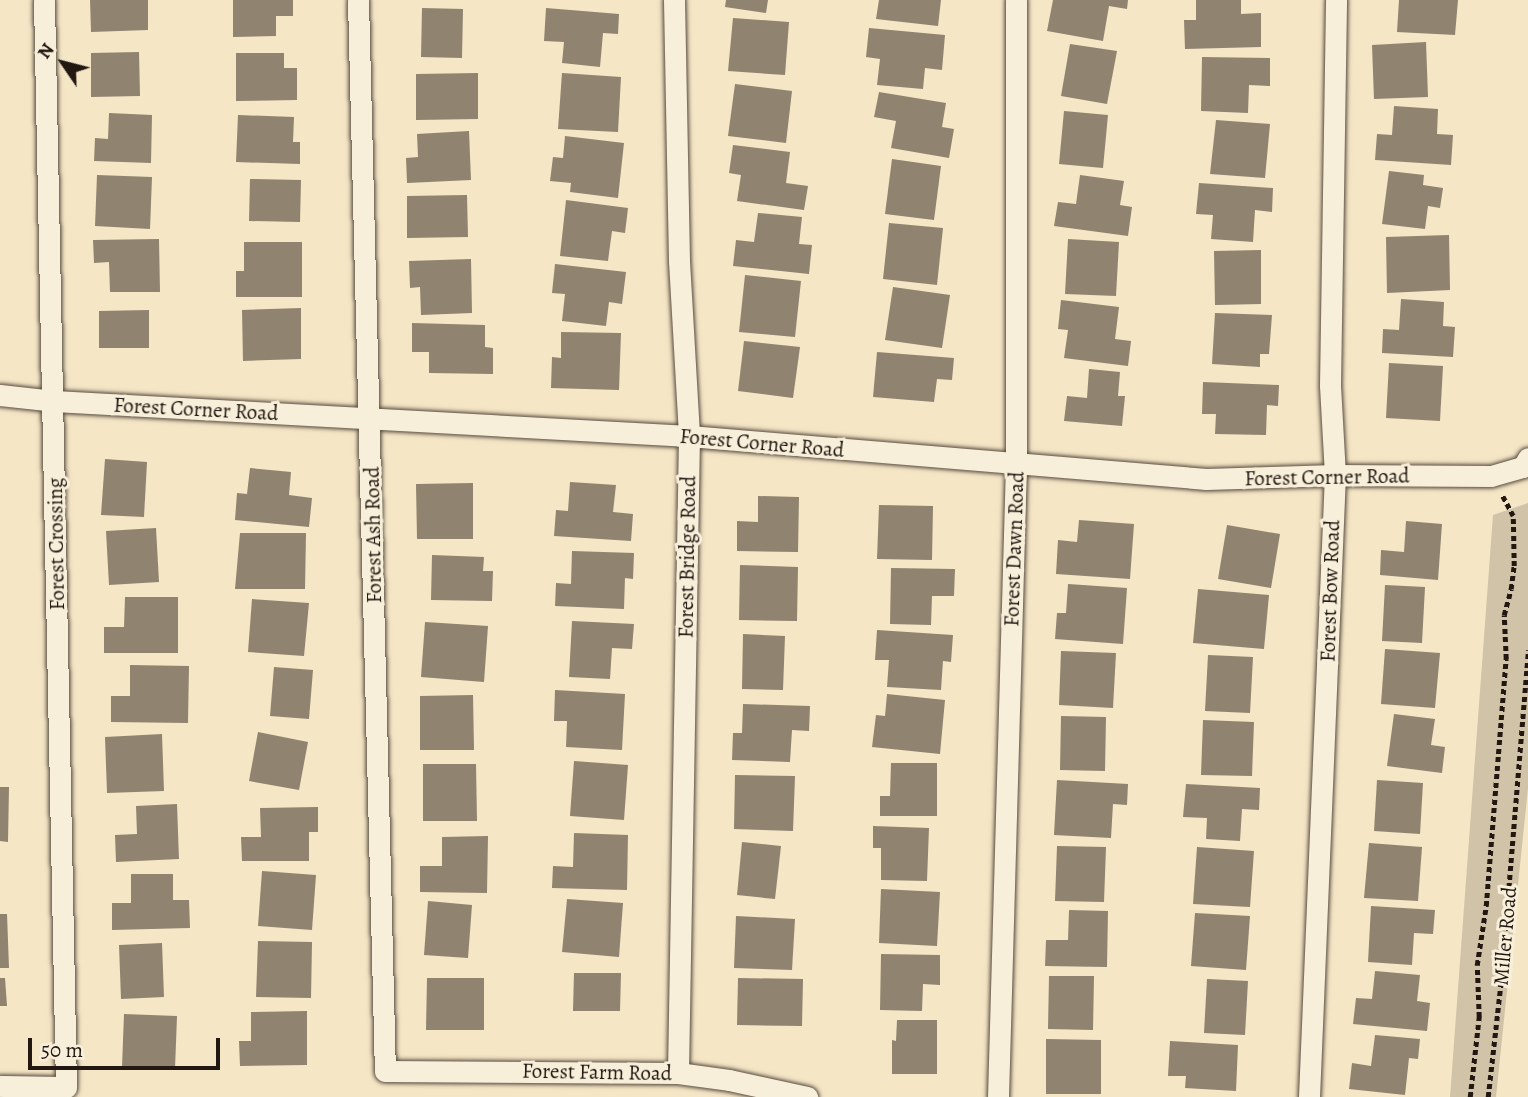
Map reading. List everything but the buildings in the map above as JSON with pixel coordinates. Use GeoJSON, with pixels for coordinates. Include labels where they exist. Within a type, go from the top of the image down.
{"type":"FeatureCollection","features":[{"type":"Feature","properties":{"kind":"street","name":"Forest Crossing"},"geometry":{"type":"LineString","coordinates":[[0,1086],[66,1087],[44,0]]}},
{"type":"Feature","properties":{"kind":"street","name":"Forest Ash Road"},"geometry":{"type":"LineString","coordinates":[[359,0],[385,1071]]}},
{"type":"Feature","properties":{"kind":"street","name":"Forest Bridge Road"},"geometry":{"type":"LineString","coordinates":[[674,0],[679,261],[690,436],[678,1073]]}},
{"type":"Feature","properties":{"kind":"street","name":"Forest Dawn Road"},"geometry":{"type":"LineString","coordinates":[[998,1097],[1016,464],[1016,0]]}},
{"type":"Feature","properties":{"kind":"street","name":"Forest Bow Road"},"geometry":{"type":"LineString","coordinates":[[1309,1097],[1335,475],[1330,385],[1336,0]]}},
{"type":"Feature","properties":{"kind":"street","name":"Forest Corner Road"},"geometry":{"type":"LineString","coordinates":[[0,395],[54,401],[690,436],[1206,479],[1335,475],[1491,476],[1525,463]]}},
{"type":"Feature","properties":{"kind":"street","name":"Forest Farm Road"},"geometry":{"type":"LineString","coordinates":[[385,1071],[678,1073],[729,1080],[807,1097]]}},
{"type":"Feature","properties":{"kind":"path"},"geometry":{"type":"LineString","coordinates":[[1470,1097],[1479,1017],[1477,965],[1486,906],[1506,659],[1504,615],[1514,566],[1513,516],[1491,476]]}},
{"type":"Feature","properties":{"kind":"path","name":"Miller Road"},"geometry":{"type":"LineString","coordinates":[[1488,1097],[1501,981],[1528,650]]}},
{"type":"Feature","properties":{"kind":"shaded area"},"geometry":{"type":"Polygon","coordinates":[[[1528,503],[1528,788],[1496,1097],[1450,1097],[1493,515],[1528,503]]]}}]}
